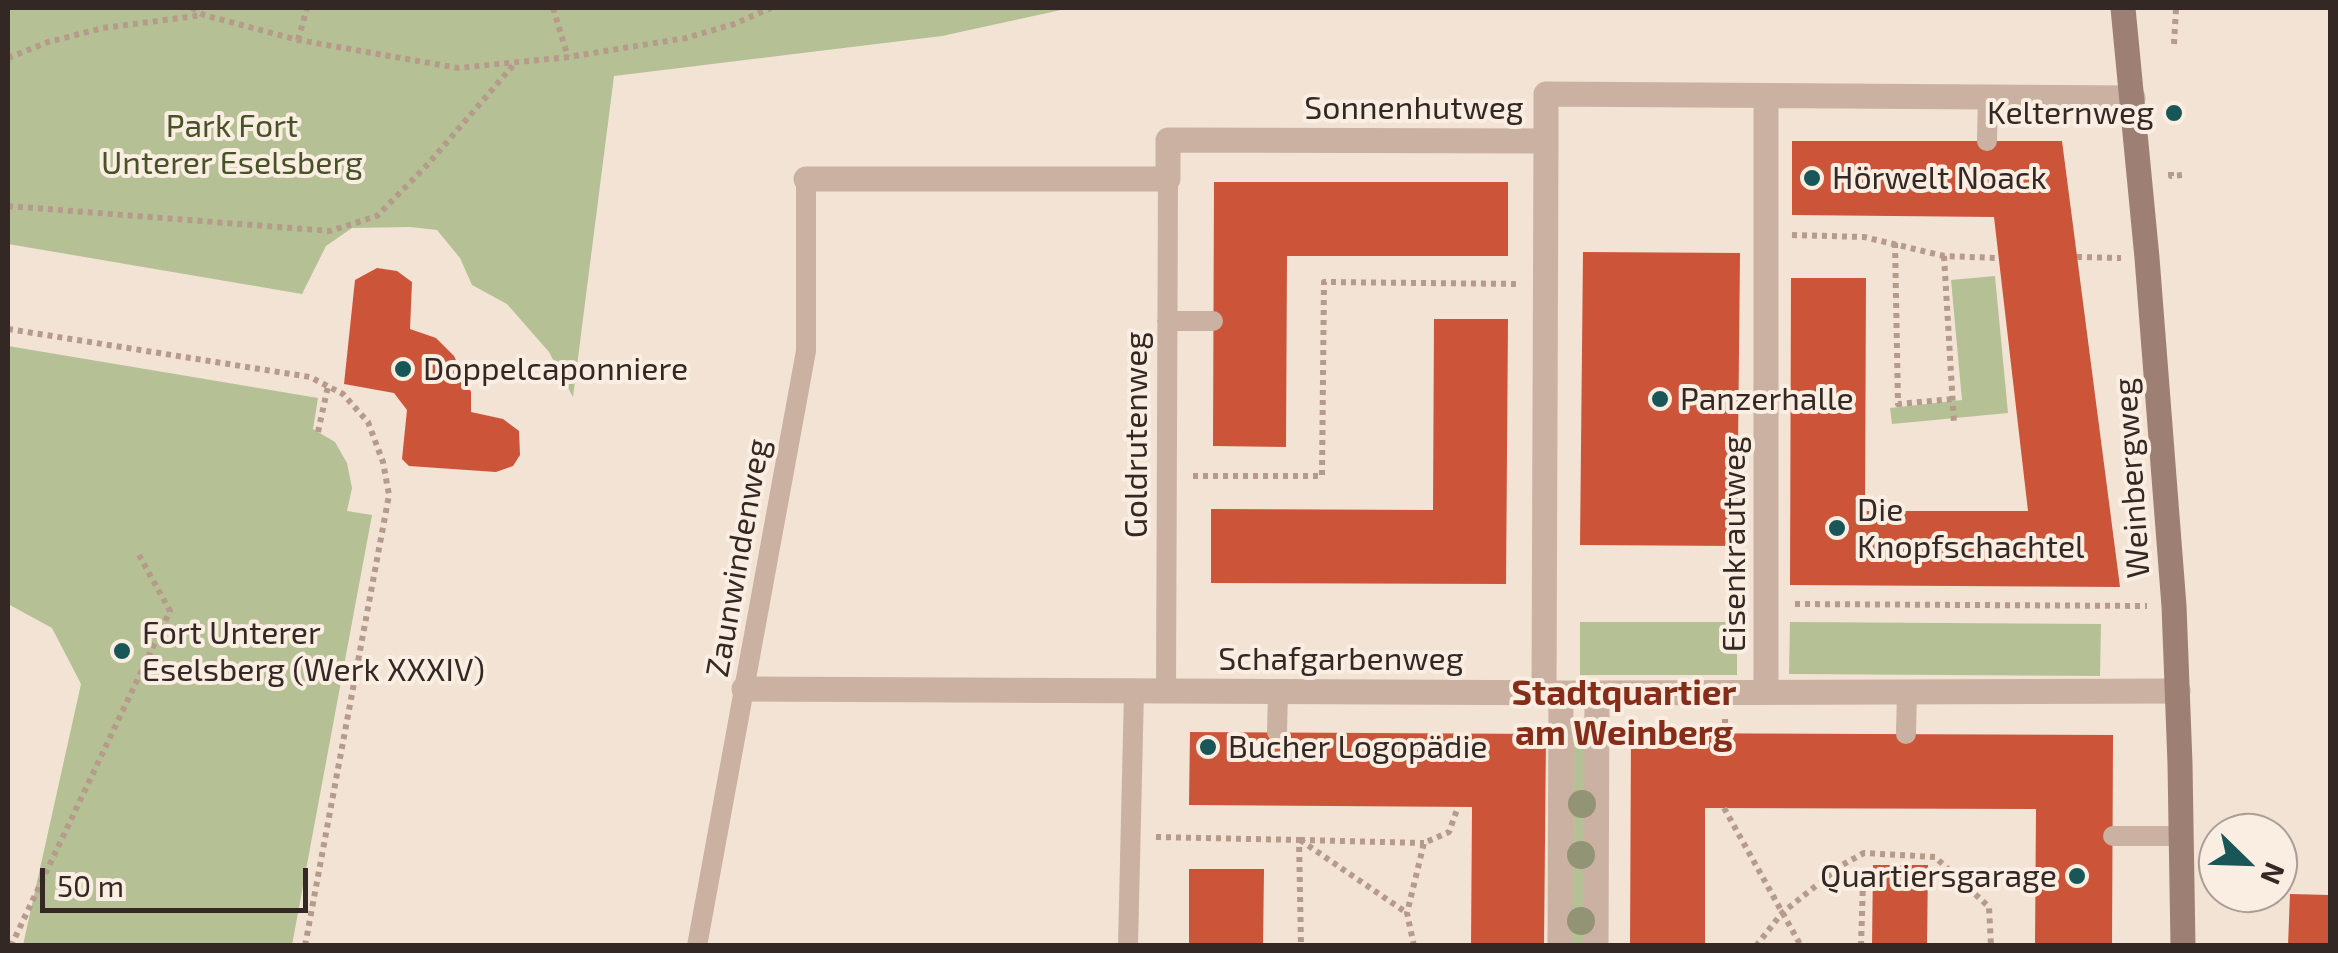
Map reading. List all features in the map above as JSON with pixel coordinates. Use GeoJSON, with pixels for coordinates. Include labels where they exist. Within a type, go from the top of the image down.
{"type":"FeatureCollection","features":[{"type":"Feature","properties":{"kind":"street","name":"Weinbergweg"},"geometry":{"type":"LineString","coordinates":[[2123,8],[2148,258],[2174,606],[2183,946]]}},
{"type":"Feature","properties":{"kind":"street","name":"Sonnenhutweg"},"geometry":{"type":"LineString","coordinates":[[1168,178],[1168,140],[1546,141],[1546,94],[2133,98]]}},
{"type":"Feature","properties":{"kind":"street","name":"Eisenkrautweg"},"geometry":{"type":"LineString","coordinates":[[1766,96],[1766,692]]}},
{"type":"Feature","properties":{"kind":"street"},"geometry":{"type":"LineString","coordinates":[[1546,141],[1552,693],[1560,946]]}},
{"type":"Feature","properties":{"kind":"street"},"geometry":{"type":"LineString","coordinates":[[806,179],[1168,178]]}},
{"type":"Feature","properties":{"kind":"street","name":"Schafgarbenweg"},"geometry":{"type":"LineString","coordinates":[[744,689],[2178,691]]}},
{"type":"Feature","properties":{"kind":"street"},"geometry":{"type":"LineString","coordinates":[[1596,946],[1597,693]]}},
{"type":"Feature","properties":{"kind":"lane"},"geometry":{"type":"LineString","coordinates":[[1987,141],[1988,97]]}},
{"type":"Feature","properties":{"kind":"lane","name":"Goldrutenweg"},"geometry":{"type":"LineString","coordinates":[[1166,691],[1168,178]]}},
{"type":"Feature","properties":{"kind":"lane","name":"Zaunwindenweg"},"geometry":{"type":"LineString","coordinates":[[698,946],[806,350],[806,179]]}},
{"type":"Feature","properties":{"kind":"lane"},"geometry":{"type":"LineString","coordinates":[[1166,322],[1213,321]]}},
{"type":"Feature","properties":{"kind":"lane"},"geometry":{"type":"LineString","coordinates":[[1128,946],[1134,691]]}},
{"type":"Feature","properties":{"kind":"lane"},"geometry":{"type":"LineString","coordinates":[[1277,732],[1278,692]]}},
{"type":"Feature","properties":{"kind":"lane"},"geometry":{"type":"LineString","coordinates":[[1906,734],[1907,692]]}},
{"type":"Feature","properties":{"kind":"lane"},"geometry":{"type":"LineString","coordinates":[[2113,836],[2182,836]]}},
{"type":"Feature","properties":{"kind":"path"},"geometry":{"type":"LineString","coordinates":[[192,8],[204,15],[298,40],[458,68],[568,57],[686,38],[770,8]]}},
{"type":"Feature","properties":{"kind":"path"},"geometry":{"type":"LineString","coordinates":[[298,40],[307,8]]}},
{"type":"Feature","properties":{"kind":"path"},"geometry":{"type":"LineString","coordinates":[[553,8],[568,57]]}},
{"type":"Feature","properties":{"kind":"path"},"geometry":{"type":"LineString","coordinates":[[2174,44],[2176,8]]}},
{"type":"Feature","properties":{"kind":"path"},"geometry":{"type":"LineString","coordinates":[[8,58],[48,42],[104,28],[204,15]]}},
{"type":"Feature","properties":{"kind":"path"},"geometry":{"type":"LineString","coordinates":[[8,206],[330,231],[377,216],[517,62]]}},
{"type":"Feature","properties":{"kind":"path"},"geometry":{"type":"LineString","coordinates":[[2170,166],[2172,176],[2183,176]]}},
{"type":"Feature","properties":{"kind":"path"},"geometry":{"type":"LineString","coordinates":[[1766,234],[1864,237],[1944,256],[1998,258]]}},
{"type":"Feature","properties":{"kind":"path"},"geometry":{"type":"LineString","coordinates":[[1894,244],[1898,404],[1953,399]]}},
{"type":"Feature","properties":{"kind":"path"},"geometry":{"type":"LineString","coordinates":[[1944,256],[1954,424]]}},
{"type":"Feature","properties":{"kind":"path"},"geometry":{"type":"LineString","coordinates":[[2078,258],[2148,258]]}},
{"type":"Feature","properties":{"kind":"path"},"geometry":{"type":"LineString","coordinates":[[1212,476],[1322,476],[1324,282],[1545,284]]}},
{"type":"Feature","properties":{"kind":"path"},"geometry":{"type":"LineString","coordinates":[[8,330],[310,377],[343,394],[368,422],[383,462],[389,495],[305,946]]}},
{"type":"Feature","properties":{"kind":"path"},"geometry":{"type":"LineString","coordinates":[[318,432],[328,386]]}},
{"type":"Feature","properties":{"kind":"path"},"geometry":{"type":"LineString","coordinates":[[11,946],[170,611],[139,555]]}},
{"type":"Feature","properties":{"kind":"path"},"geometry":{"type":"LineString","coordinates":[[1766,604],[2174,606]]}},
{"type":"Feature","properties":{"kind":"path"},"geometry":{"type":"LineString","coordinates":[[1131,837],[1424,844],[1449,832],[1458,807]]}},
{"type":"Feature","properties":{"kind":"path"},"geometry":{"type":"LineString","coordinates":[[1724,808],[1802,946]]}},
{"type":"Feature","properties":{"kind":"path"},"geometry":{"type":"LineString","coordinates":[[1299,840],[1408,913]]}},
{"type":"Feature","properties":{"kind":"path"},"geometry":{"type":"LineString","coordinates":[[1299,840],[1301,946]]}},
{"type":"Feature","properties":{"kind":"path"},"geometry":{"type":"LineString","coordinates":[[1414,946],[1408,913],[1424,844]]}},
{"type":"Feature","properties":{"kind":"path"},"geometry":{"type":"LineString","coordinates":[[1756,946],[1782,913],[1864,853],[1935,857],[1989,907],[1990,946]]}},
{"type":"Feature","properties":{"kind":"path"},"geometry":{"type":"LineString","coordinates":[[1861,946],[1863,882]]}},
{"type":"Feature","properties":{"kind":"green space","name":"Park Fort Unterer Eselsberg"},"geometry":{"type":"Polygon","coordinates":[[[8,8],[1070,8],[942,36],[614,76],[573,397],[549,352],[507,304],[472,285],[460,258],[437,230],[352,228],[326,246],[302,294],[8,244],[8,8]]]}},
{"type":"Feature","properties":{"kind":"green space"},"geometry":{"type":"Polygon","coordinates":[[[1995,276],[2008,413],[1892,424],[1890,408],[1962,400],[1951,280],[1995,276]]]}},
{"type":"Feature","properties":{"kind":"green space"},"geometry":{"type":"Polygon","coordinates":[[[8,346],[318,398],[313,429],[335,442],[347,463],[352,488],[347,511],[372,515],[292,945],[23,945],[81,684],[52,628],[8,604],[8,346]]]}},
{"type":"Feature","properties":{"kind":"green space"},"geometry":{"type":"Polygon","coordinates":[[[1580,622],[1737,622],[1737,675],[1580,675],[1580,622]]]}},
{"type":"Feature","properties":{"kind":"green space"},"geometry":{"type":"Polygon","coordinates":[[[1790,622],[2101,624],[2100,676],[1789,674],[1790,622]]]}},
{"type":"Feature","properties":{"kind":"green space"},"geometry":{"type":"Polygon","coordinates":[[[1563,734],[1595,734],[1594,945],[1562,946],[1563,734]]]}},
{"type":"Feature","properties":{"kind":"building"},"geometry":{"type":"Polygon","coordinates":[[[1792,141],[2062,141],[2120,587],[1790,585],[1791,278],[1866,278],[1865,511],[2028,511],[1994,217],[1792,215],[1792,141]]]}},
{"type":"Feature","properties":{"kind":"building"},"geometry":{"type":"Polygon","coordinates":[[[1214,182],[1508,182],[1508,256],[1287,256],[1286,447],[1213,446],[1214,182]]]}},
{"type":"Feature","properties":{"kind":"building","name":"Panzerhalle"},"geometry":{"type":"Polygon","coordinates":[[[1583,252],[1740,253],[1737,546],[1580,545],[1583,252]]]}},
{"type":"Feature","properties":{"kind":"building","name":"Doppelcaponniere"},"geometry":{"type":"Polygon","coordinates":[[[377,268],[397,271],[412,282],[410,329],[436,338],[454,356],[471,392],[471,412],[503,419],[519,431],[520,455],[513,466],[496,472],[409,466],[402,459],[407,410],[394,393],[344,384],[355,280],[377,268]]]}},
{"type":"Feature","properties":{"kind":"building"},"geometry":{"type":"Polygon","coordinates":[[[1434,319],[1508,319],[1506,584],[1211,583],[1211,509],[1433,510],[1434,319]]]}},
{"type":"Feature","properties":{"kind":"building"},"geometry":{"type":"Polygon","coordinates":[[[1190,732],[1546,734],[1544,946],[1471,946],[1472,807],[1189,805],[1190,732]]]}},
{"type":"Feature","properties":{"kind":"building"},"geometry":{"type":"Polygon","coordinates":[[[1631,733],[2113,735],[2112,946],[2035,946],[2036,809],[1705,808],[1705,946],[1630,946],[1631,733]]]}},
{"type":"Feature","properties":{"kind":"building"},"geometry":{"type":"Polygon","coordinates":[[[1873,865],[1928,865],[1927,946],[1872,946],[1873,865]]]}},
{"type":"Feature","properties":{"kind":"building"},"geometry":{"type":"Polygon","coordinates":[[[1189,869],[1264,869],[1263,946],[1189,946],[1189,869]]]}},
{"type":"Feature","properties":{"kind":"building"},"geometry":{"type":"Polygon","coordinates":[[[2298,894],[2330,895],[2329,946],[2288,946],[2289,913],[2298,913],[2298,894]]]}},
{"type":"Feature","properties":{"kind":"place","name":"Kelternweg"},"geometry":{"type":"Point","coordinates":[2174,113]}},
{"type":"Feature","properties":{"kind":"place","name":"Hörwelt Noack"},"geometry":{"type":"Point","coordinates":[1812,178]}},
{"type":"Feature","properties":{"kind":"place","name":"Doppelcaponniere"},"geometry":{"type":"Point","coordinates":[403,369]}},
{"type":"Feature","properties":{"kind":"place","name":"Panzerhalle"},"geometry":{"type":"Point","coordinates":[1660,399]}},
{"type":"Feature","properties":{"kind":"place","name":"Die Knopfschachtel"},"geometry":{"type":"Point","coordinates":[1837,528]}},
{"type":"Feature","properties":{"kind":"place","name":"Fort Unterer Eselsberg (Werk XXXIV)"},"geometry":{"type":"Point","coordinates":[122,651]}},
{"type":"Feature","properties":{"kind":"place","name":"Bucher Logopädie"},"geometry":{"type":"Point","coordinates":[1208,747]}},
{"type":"Feature","properties":{"kind":"place","name":"Quartiersgarage"},"geometry":{"type":"Point","coordinates":[2077,876]}},
{"type":"Feature","properties":{"kind":"district","name":"Stadtquartier am Weinberg"},"geometry":{"type":"Point","coordinates":[1624,713]}}]}
